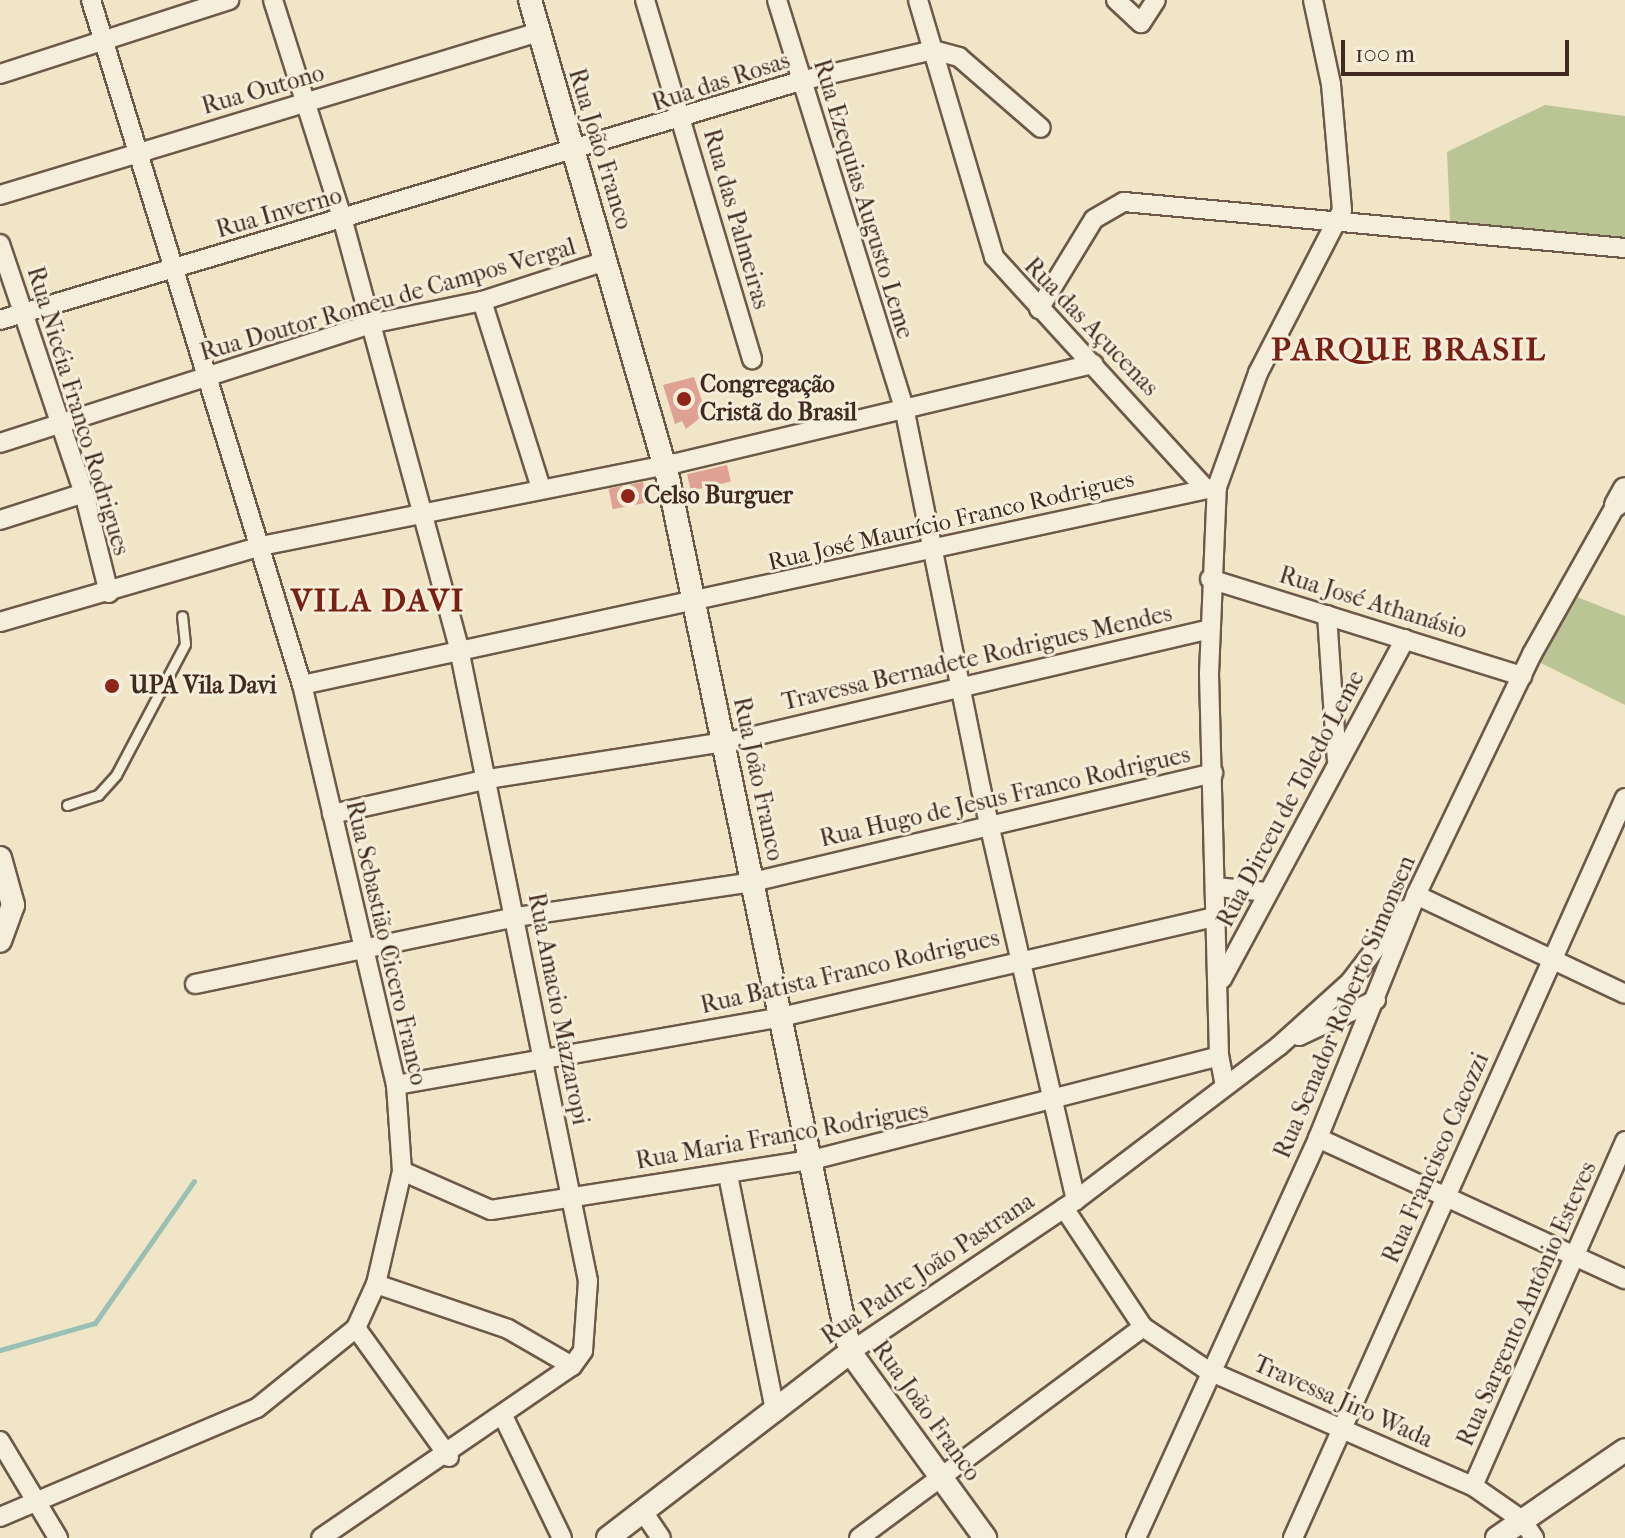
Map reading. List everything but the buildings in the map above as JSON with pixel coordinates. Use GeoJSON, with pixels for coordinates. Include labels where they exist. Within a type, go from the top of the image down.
{"type":"FeatureCollection","features":[{"type":"Feature","properties":{"kind":"street","name":"Rua Sebastião Cicero Franco"},"geometry":{"type":"LineString","coordinates":[[0,1517],[39,1505],[257,1408],[356,1328],[376,1284],[402,1171],[396,1085],[302,685],[211,376],[91,0]]}},
{"type":"Feature","properties":{"kind":"street"},"geometry":{"type":"LineString","coordinates":[[0,74],[102,37],[229,0]]}},
{"type":"Feature","properties":{"kind":"street","name":"Rua Amacio Mazzaropi"},"geometry":{"type":"LineString","coordinates":[[273,0],[343,221],[425,511],[488,779],[588,1281],[583,1351],[572,1366]]}},
{"type":"Feature","properties":{"kind":"street","name":"Rua João Franco"},"geometry":{"type":"LineString","coordinates":[[530,0],[664,465],[696,603],[850,1352],[985,1538]]}},
{"type":"Feature","properties":{"kind":"street","name":"Rua das Palmeiras"},"geometry":{"type":"LineString","coordinates":[[645,0],[752,359]]}},
{"type":"Feature","properties":{"kind":"street","name":"Rua Ezequias Augusto Leme"},"geometry":{"type":"LineString","coordinates":[[777,0],[905,412],[959,684],[1021,958],[1070,1204],[1143,1327]]}},
{"type":"Feature","properties":{"kind":"street","name":"Rua das Açucenas"},"geometry":{"type":"LineString","coordinates":[[918,0],[994,257],[1039,309],[1211,487]]}},
{"type":"Feature","properties":{"kind":"street"},"geometry":{"type":"LineString","coordinates":[[1116,0],[1141,23],[1156,0]]}},
{"type":"Feature","properties":{"kind":"street"},"geometry":{"type":"LineString","coordinates":[[1225,1086],[1219,1056],[1220,982],[1209,629],[1211,487],[1258,373],[1340,221],[1336,118],[1313,0]]}},
{"type":"Feature","properties":{"kind":"street","name":"Rua Outono"},"geometry":{"type":"LineString","coordinates":[[0,195],[539,32]]}},
{"type":"Feature","properties":{"kind":"street"},"geometry":{"type":"LineString","coordinates":[[933,50],[959,57],[1041,128]]}},
{"type":"Feature","properties":{"kind":"street","name":"Rua das Rosas"},"geometry":{"type":"LineString","coordinates":[[571,150],[683,121],[800,81],[933,50]]}},
{"type":"Feature","properties":{"kind":"street","name":"Rua Inverno"},"geometry":{"type":"LineString","coordinates":[[0,320],[175,266],[343,221],[571,150]]}},
{"type":"Feature","properties":{"kind":"street"},"geometry":{"type":"LineString","coordinates":[[1039,309],[1109,206],[1340,221],[1625,248]]}},
{"type":"Feature","properties":{"kind":"street","name":"Rua Nicéia Franco Rodrigues"},"geometry":{"type":"LineString","coordinates":[[0,244],[84,493],[109,593]]}},
{"type":"Feature","properties":{"kind":"street","name":"Rua Doutor Romeu de Campos Vergal"},"geometry":{"type":"LineString","coordinates":[[0,443],[370,324],[482,301],[606,261]]}},
{"type":"Feature","properties":{"kind":"street"},"geometry":{"type":"LineString","coordinates":[[482,301],[541,488]]}},
{"type":"Feature","properties":{"kind":"street"},"geometry":{"type":"LineString","coordinates":[[0,622],[109,593],[261,546],[664,465],[905,412],[1093,364]]}},
{"type":"Feature","properties":{"kind":"street","name":"Rua José Maurício Franco Rodrigues"},"geometry":{"type":"LineString","coordinates":[[302,685],[459,649],[696,603],[1211,487]]}},
{"type":"Feature","properties":{"kind":"street"},"geometry":{"type":"LineString","coordinates":[[0,520],[84,493]]}},
{"type":"Feature","properties":{"kind":"street","name":"Rua Senador Roberto Simonsen"},"geometry":{"type":"LineString","coordinates":[[1136,1538],[1207,1370],[1318,1138],[1416,895],[1522,676],[1622,499]]}},
{"type":"Feature","properties":{"kind":"street","name":"Rua José Athanásio"},"geometry":{"type":"LineString","coordinates":[[1210,579],[1522,676]]}},
{"type":"Feature","properties":{"kind":"street"},"geometry":{"type":"LineString","coordinates":[[1327,615],[1337,760]]}},
{"type":"Feature","properties":{"kind":"street","name":"Travessa Bernadete Rodrigues Mendes"},"geometry":{"type":"LineString","coordinates":[[332,814],[488,779],[722,741],[959,684],[1209,629]]}},
{"type":"Feature","properties":{"kind":"street","name":"Rua Dirceu de Toledo Leme"},"geometry":{"type":"LineString","coordinates":[[1220,982],[1337,760],[1405,639]]}},
{"type":"Feature","properties":{"kind":"street","name":"Rua Hugo de Jesus Franco Rodrigues"},"geometry":{"type":"LineString","coordinates":[[195,984],[516,917],[753,882],[988,821],[1213,773]]}},
{"type":"Feature","properties":{"kind":"street","name":"Rua Francisco Cacozzi"},"geometry":{"type":"LineString","coordinates":[[1293,1538],[1548,962],[1625,798]]}},
{"type":"Feature","properties":{"kind":"street"},"geometry":{"type":"LineString","coordinates":[[0,858],[13,905],[0,941]]}},
{"type":"Feature","properties":{"kind":"street"},"geometry":{"type":"LineString","coordinates":[[1217,887],[1267,892]]}},
{"type":"Feature","properties":{"kind":"street"},"geometry":{"type":"LineString","coordinates":[[1416,895],[1548,962],[1625,994]]}},
{"type":"Feature","properties":{"kind":"street","name":"Rua Padre João Pastrana"},"geometry":{"type":"LineString","coordinates":[[608,1538],[850,1352],[1070,1204],[1279,1046],[1350,982],[1416,895]]}},
{"type":"Feature","properties":{"kind":"street","name":"Rua Batista Franco Rodrigues"},"geometry":{"type":"LineString","coordinates":[[396,1085],[543,1056],[781,1017],[1021,958],[1218,916]]}},
{"type":"Feature","properties":{"kind":"street"},"geometry":{"type":"LineString","coordinates":[[1350,982],[1376,1000]]}},
{"type":"Feature","properties":{"kind":"street","name":"Rua Padre João Pastrana"},"geometry":{"type":"LineString","coordinates":[[1279,1046],[1376,1000]]}},
{"type":"Feature","properties":{"kind":"street","name":"Rua Maria Franco Rodrigues"},"geometry":{"type":"LineString","coordinates":[[402,1171],[491,1210],[812,1160],[945,1131],[1049,1097],[1219,1056]]}},
{"type":"Feature","properties":{"kind":"street"},"geometry":{"type":"LineString","coordinates":[[1318,1138],[1447,1194],[1625,1279]]}},
{"type":"Feature","properties":{"kind":"street","name":"Rua Sargento Antônio Esteves"},"geometry":{"type":"LineString","coordinates":[[1473,1486],[1570,1254],[1625,1141]]}},
{"type":"Feature","properties":{"kind":"street"},"geometry":{"type":"LineString","coordinates":[[728,1175],[775,1411]]}},
{"type":"Feature","properties":{"kind":"street"},"geometry":{"type":"LineString","coordinates":[[321,1538],[449,1457],[572,1366],[508,1329],[376,1284]]}},
{"type":"Feature","properties":{"kind":"street"},"geometry":{"type":"LineString","coordinates":[[859,1538],[943,1479],[1143,1327]]}},
{"type":"Feature","properties":{"kind":"street","name":"Travessa Jiro Wada"},"geometry":{"type":"LineString","coordinates":[[1143,1327],[1207,1370],[1344,1426],[1473,1486],[1528,1529]]}},
{"type":"Feature","properties":{"kind":"street"},"geometry":{"type":"LineString","coordinates":[[356,1328],[449,1457]]}},
{"type":"Feature","properties":{"kind":"street"},"geometry":{"type":"LineString","coordinates":[[504,1418],[562,1538]]}},
{"type":"Feature","properties":{"kind":"street"},"geometry":{"type":"LineString","coordinates":[[0,1441],[58,1538]]}},
{"type":"Feature","properties":{"kind":"street"},"geometry":{"type":"LineString","coordinates":[[1497,1538],[1528,1529],[1625,1450]]}},
{"type":"Feature","properties":{"kind":"street"},"geometry":{"type":"LineString","coordinates":[[644,1513],[661,1538]]}},
{"type":"Feature","properties":{"kind":"lane"},"geometry":{"type":"LineString","coordinates":[[67,805],[98,795],[116,775],[185,644],[182,616]]}},
{"type":"Feature","properties":{"kind":"green space"},"geometry":{"type":"Polygon","coordinates":[[[1545,105],[1625,116],[1625,237],[1450,221],[1447,152],[1545,105]]]}},
{"type":"Feature","properties":{"kind":"green space"},"geometry":{"type":"Polygon","coordinates":[[[1577,597],[1625,616],[1625,705],[1539,662],[1577,597]]]}},
{"type":"Feature","properties":{"kind":"waterway"},"geometry":{"type":"LineString","coordinates":[[0,1350],[95,1323],[194,1181]]}},
{"type":"Feature","properties":{"kind":"place","name":"Congregação Cristã do Brasil"},"geometry":{"type":"Point","coordinates":[684,399]}},
{"type":"Feature","properties":{"kind":"place","name":"Celso Burguer"},"geometry":{"type":"Point","coordinates":[628,496]}},
{"type":"Feature","properties":{"kind":"place","name":"UPA Vila Davi"},"geometry":{"type":"Point","coordinates":[112,686]}},
{"type":"Feature","properties":{"kind":"district","name":"PARQUE BRASIL"},"geometry":{"type":"Point","coordinates":[1409,350]}},
{"type":"Feature","properties":{"kind":"district","name":"VILA DAVI"},"geometry":{"type":"Point","coordinates":[378,601]}}]}
